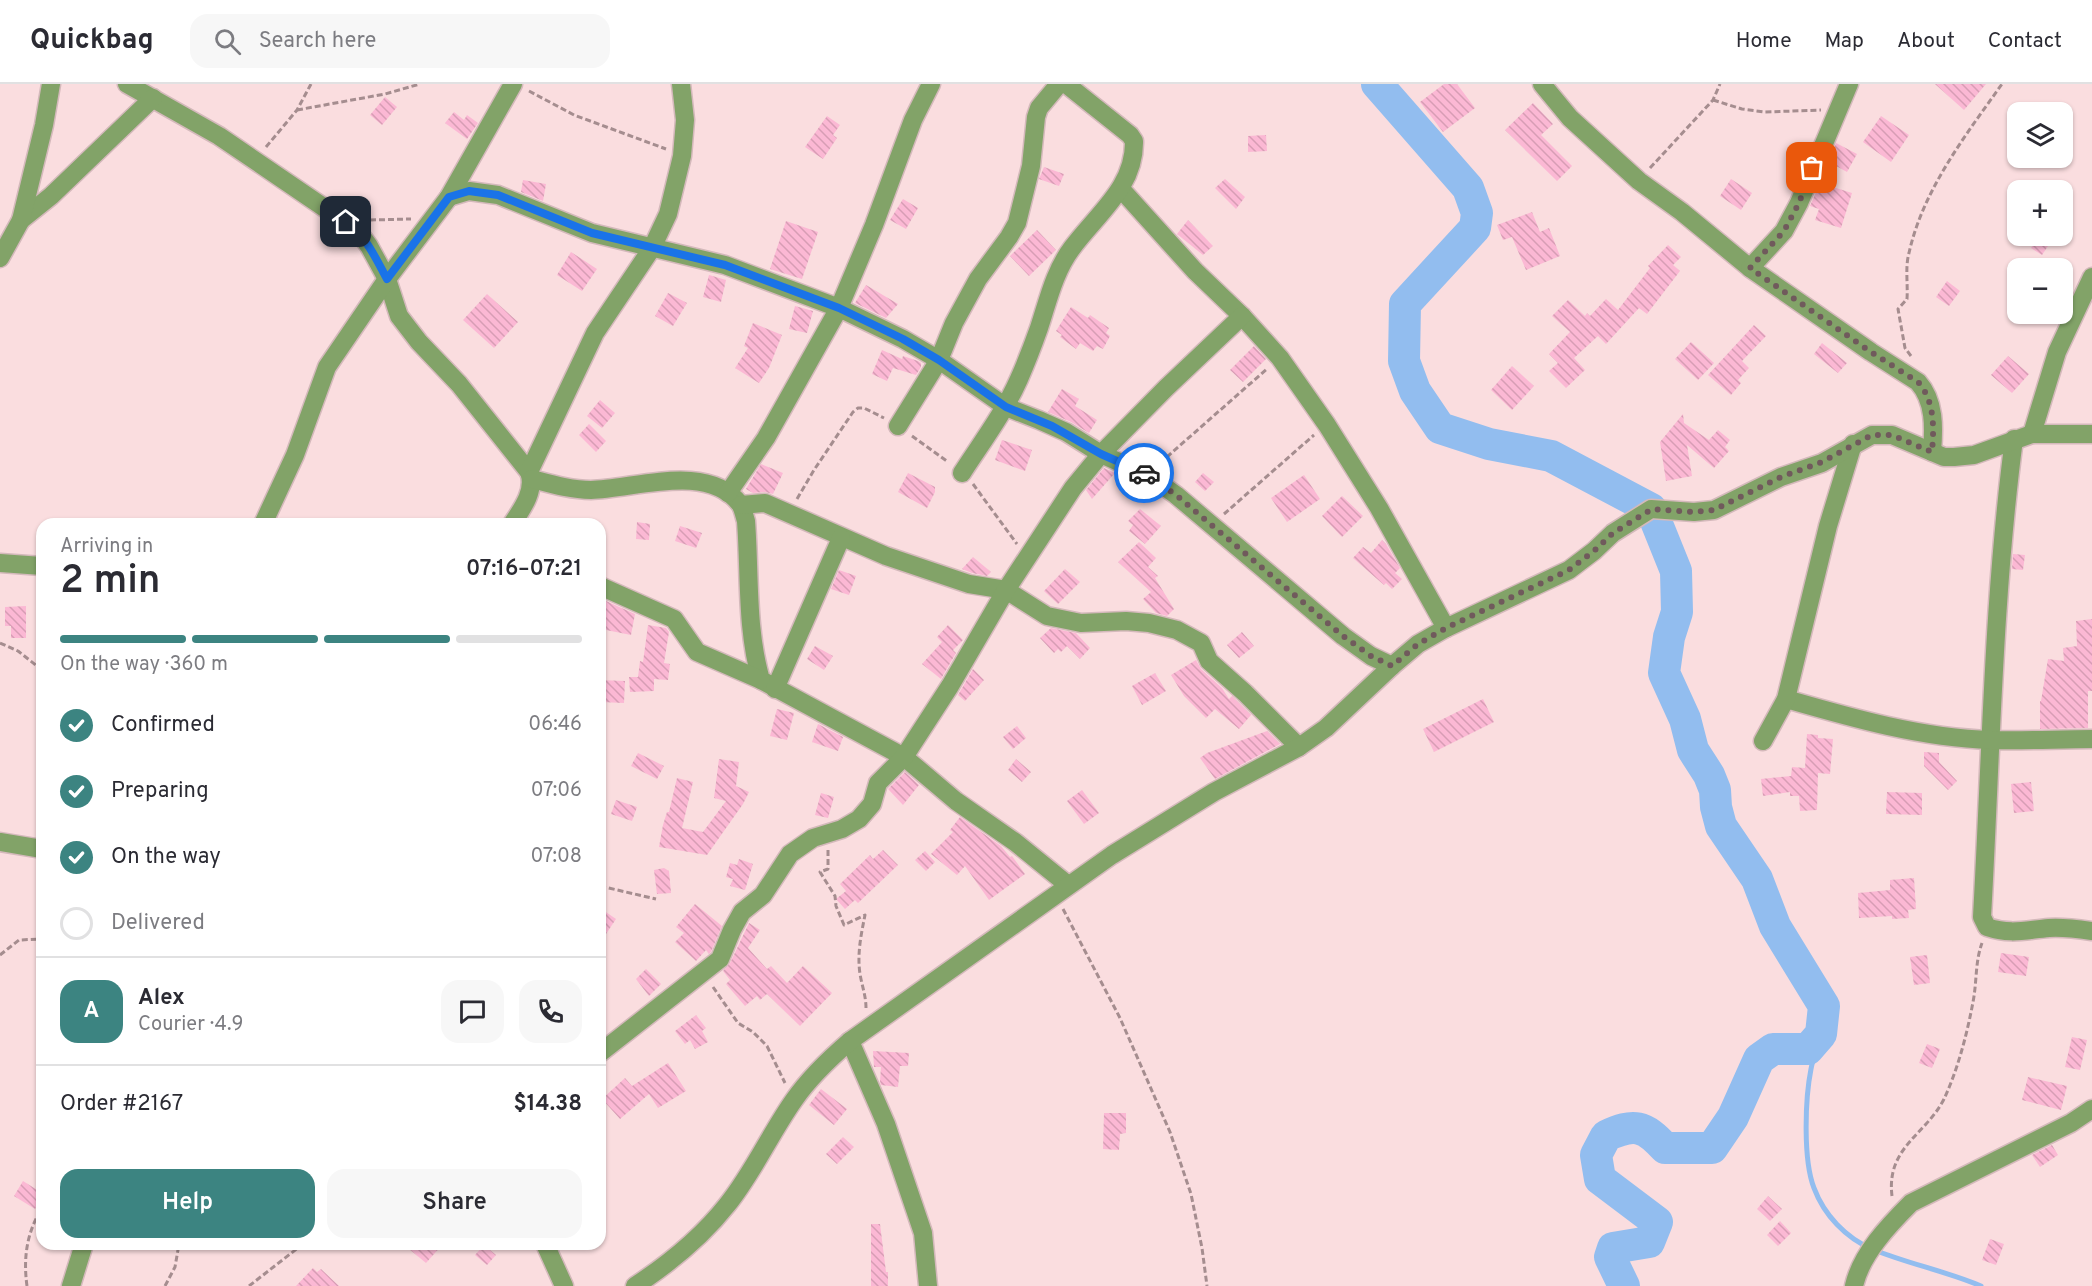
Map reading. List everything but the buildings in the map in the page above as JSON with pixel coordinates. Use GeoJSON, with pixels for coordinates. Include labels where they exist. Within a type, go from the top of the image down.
{"type":"FeatureCollection","features":[{"type":"Feature","properties":{"kind":"street"},"geometry":{"type":"LineString","coordinates":[[0,258],[21,220],[44,125],[51,84]]}},
{"type":"Feature","properties":{"kind":"street"},"geometry":{"type":"LineString","coordinates":[[127,84],[219,136],[357,230],[369,246],[387,279],[399,315],[419,342],[459,384],[531,476],[572,488],[591,490],[672,480],[696,481],[718,487],[735,499],[765,503],[841,538],[969,584],[1006,590],[1047,616],[1065,621],[1149,623],[1177,630],[1200,643],[1209,661],[1299,747]]}},
{"type":"Feature","properties":{"kind":"street"},"geometry":{"type":"LineString","coordinates":[[515,518],[527,498],[531,476],[595,333],[652,248],[668,214],[682,156],[685,120],[681,84]]}},
{"type":"Feature","properties":{"kind":"street"},"geometry":{"type":"LineString","coordinates":[[735,499],[766,438],[839,308],[874,225],[913,120],[931,84]]}},
{"type":"Feature","properties":{"kind":"street"},"geometry":{"type":"LineString","coordinates":[[898,426],[939,360],[954,323],[978,279],[1017,223],[1031,166],[1036,117],[1039,108],[1059,84]]}},
{"type":"Feature","properties":{"kind":"street"},"geometry":{"type":"LineString","coordinates":[[962,473],[1006,407],[1038,332],[1057,274],[1070,250],[1121,189],[1132,165],[1134,141],[1107,115],[1066,84]]}},
{"type":"Feature","properties":{"kind":"street"},"geometry":{"type":"LineString","coordinates":[[1542,84],[1570,118],[1639,181],[1682,212],[1750,268],[1918,382],[1930,405],[1934,428],[1932,452]]}},
{"type":"Feature","properties":{"kind":"street"},"geometry":{"type":"LineString","coordinates":[[1750,268],[1784,231],[1799,203],[1849,84]]}},
{"type":"Feature","properties":{"kind":"street"},"geometry":{"type":"LineString","coordinates":[[266,518],[295,455],[327,367],[387,279],[449,197],[519,86]]}},
{"type":"Feature","properties":{"kind":"street"},"geometry":{"type":"LineString","coordinates":[[21,220],[153,99]]}},
{"type":"Feature","properties":{"kind":"street"},"geometry":{"type":"LineString","coordinates":[[1121,189],[1195,272],[1242,316],[1280,358],[1327,424],[1379,508],[1446,628]]}},
{"type":"Feature","properties":{"kind":"street"},"geometry":{"type":"LineString","coordinates":[[449,197],[469,191],[498,195],[592,233],[725,265],[839,308],[903,339],[939,360],[1006,407],[1066,432],[1101,454],[1148,475],[1176,495],[1343,636],[1371,656],[1392,666]]}},
{"type":"Feature","properties":{"kind":"street"},"geometry":{"type":"LineString","coordinates":[[2032,434],[2057,352],[2092,277]]}},
{"type":"Feature","properties":{"kind":"street"},"geometry":{"type":"LineString","coordinates":[[606,1048],[720,959],[742,912],[763,895],[790,854],[813,838],[842,830],[859,819],[872,804],[878,783],[904,757],[950,686],[1006,590],[1072,488],[1101,454],[1166,388],[1242,316]]}},
{"type":"Feature","properties":{"kind":"street"},"geometry":{"type":"LineString","coordinates":[[635,1286],[668,1264],[704,1233],[729,1203],[793,1101],[827,1061],[850,1041],[1112,855],[1214,792],[1299,747],[1352,705],[1418,644],[1446,628],[1569,570],[1613,533],[1652,509],[1694,512],[1714,510],[1781,477],[1822,462],[1872,435],[1892,435],[1944,457],[1974,455],[2032,434],[2092,434]]}},
{"type":"Feature","properties":{"kind":"street"},"geometry":{"type":"LineString","coordinates":[[2014,439],[2004,516],[1982,917],[1988,927],[2003,933],[2052,928],[2092,932]]}},
{"type":"Feature","properties":{"kind":"street"},"geometry":{"type":"LineString","coordinates":[[1763,741],[1786,699],[1828,526],[1853,444]]}},
{"type":"Feature","properties":{"kind":"street"},"geometry":{"type":"LineString","coordinates":[[735,499],[746,521],[757,666],[768,684]]}},
{"type":"Feature","properties":{"kind":"street"},"geometry":{"type":"LineString","coordinates":[[768,684],[841,538]]}},
{"type":"Feature","properties":{"kind":"street"},"geometry":{"type":"LineString","coordinates":[[0,563],[36,566]]}},
{"type":"Feature","properties":{"kind":"street"},"geometry":{"type":"LineString","coordinates":[[606,589],[674,619],[697,652],[768,684],[904,757],[956,801],[1015,842],[1061,890]]}},
{"type":"Feature","properties":{"kind":"street"},"geometry":{"type":"LineString","coordinates":[[1786,699],[1848,717],[1911,731],[1990,740],[2092,739]]}},
{"type":"Feature","properties":{"kind":"street"},"geometry":{"type":"LineString","coordinates":[[0,842],[36,848]]}},
{"type":"Feature","properties":{"kind":"street"},"geometry":{"type":"LineString","coordinates":[[850,1041],[886,1124],[923,1233],[928,1286]]}},
{"type":"Feature","properties":{"kind":"street"},"geometry":{"type":"LineString","coordinates":[[1854,1286],[1862,1266],[1895,1219],[1911,1203],[2071,1124],[2092,1109]]}},
{"type":"Feature","properties":{"kind":"street"},"geometry":{"type":"LineString","coordinates":[[71,1286],[82,1250]]}},
{"type":"Feature","properties":{"kind":"street"},"geometry":{"type":"LineString","coordinates":[[548,1250],[564,1286]]}},
{"type":"Feature","properties":{"kind":"path"},"geometry":{"type":"LineString","coordinates":[[255,160],[297,110],[311,84]]}},
{"type":"Feature","properties":{"kind":"path"},"geometry":{"type":"LineString","coordinates":[[297,110],[385,94],[420,84]]}},
{"type":"Feature","properties":{"kind":"path"},"geometry":{"type":"LineString","coordinates":[[1639,181],[1713,100],[1720,84]]}},
{"type":"Feature","properties":{"kind":"path"},"geometry":{"type":"LineString","coordinates":[[1918,382],[1919,368],[1905,348],[1898,309],[1907,299],[1908,255],[1931,194],[1959,145],[2002,84]]}},
{"type":"Feature","properties":{"kind":"path"},"geometry":{"type":"LineString","coordinates":[[519,86],[574,115],[682,156]]}},
{"type":"Feature","properties":{"kind":"path"},"geometry":{"type":"LineString","coordinates":[[1713,100],[1742,109],[1765,112],[1839,111]]}},
{"type":"Feature","properties":{"kind":"path"},"geometry":{"type":"LineString","coordinates":[[363,219],[398,221],[434,216]]}},
{"type":"Feature","properties":{"kind":"path"},"geometry":{"type":"LineString","coordinates":[[1148,475],[1280,358]]}},
{"type":"Feature","properties":{"kind":"path"},"geometry":{"type":"LineString","coordinates":[[789,514],[846,421],[858,408],[864,408],[898,426],[962,473],[978,490],[1027,558]]}},
{"type":"Feature","properties":{"kind":"path"},"geometry":{"type":"LineString","coordinates":[[1211,525],[1327,424]]}},
{"type":"Feature","properties":{"kind":"path"},"geometry":{"type":"LineString","coordinates":[[0,643],[18,651],[36,665]]}},
{"type":"Feature","properties":{"kind":"path"},"geometry":{"type":"LineString","coordinates":[[827,833],[828,869],[820,872],[835,896],[836,906],[844,925],[865,915],[859,961],[866,999],[865,1014]]}},
{"type":"Feature","properties":{"kind":"path"},"geometry":{"type":"LineString","coordinates":[[606,887],[656,899]]}},
{"type":"Feature","properties":{"kind":"path"},"geometry":{"type":"LineString","coordinates":[[1061,890],[1077,933],[1120,1018],[1170,1132],[1191,1194],[1207,1286]]}},
{"type":"Feature","properties":{"kind":"path"},"geometry":{"type":"LineString","coordinates":[[1895,1219],[1892,1175],[1906,1145],[1934,1114],[1950,1083],[1962,1048],[1973,1001],[1978,954],[1988,927]]}},
{"type":"Feature","properties":{"kind":"path"},"geometry":{"type":"LineString","coordinates":[[0,955],[19,940],[36,939]]}},
{"type":"Feature","properties":{"kind":"path"},"geometry":{"type":"LineString","coordinates":[[704,973],[731,1015],[767,1046],[793,1101]]}},
{"type":"Feature","properties":{"kind":"path"},"geometry":{"type":"LineString","coordinates":[[27,1286],[26,1259],[31,1226],[36,1218]]}},
{"type":"Feature","properties":{"kind":"path"},"geometry":{"type":"LineString","coordinates":[[165,1286],[176,1267],[178,1250]]}},
{"type":"Feature","properties":{"kind":"path"},"geometry":{"type":"LineString","coordinates":[[249,1286],[295,1250]]}},
{"type":"Feature","properties":{"kind":"waterway"},"geometry":{"type":"LineString","coordinates":[[1377,84],[1468,188],[1477,213],[1475,228],[1405,304],[1404,361],[1415,391],[1440,428],[1489,444],[1551,456],[1651,509],[1676,571],[1677,612],[1669,637],[1664,673],[1685,719],[1693,750],[1709,775],[1715,790],[1716,807],[1721,826],[1757,879],[1775,926],[1824,1006],[1821,1034],[1808,1049],[1773,1049],[1759,1059],[1733,1117],[1712,1148],[1665,1148],[1658,1140],[1638,1128],[1624,1129],[1606,1136],[1596,1155],[1600,1179],[1657,1222],[1649,1242],[1613,1248],[1610,1257],[1624,1286]]}},
{"type":"Feature","properties":{"kind":"waterway"},"geometry":{"type":"LineString","coordinates":[[1821,1034],[1812,1065],[1806,1112],[1808,1162],[1810,1176],[1818,1198],[1837,1224],[1862,1244],[1981,1286]]}},
{"type":"Feature","properties":{"kind":"way so far"},"geometry":{"type":"LineString","coordinates":[[1144,473],[1176,495],[1343,636],[1371,656],[1392,666],[1418,644],[1446,628],[1569,570],[1613,533],[1652,509],[1694,512],[1714,510],[1781,477],[1822,462],[1872,435],[1892,435],[1932,452],[1934,428],[1930,405],[1918,382],[1750,268],[1784,231],[1799,203],[1812,168]]}},
{"type":"Feature","properties":{"kind":"route"},"geometry":{"type":"LineString","coordinates":[[346,222],[357,230],[369,246],[387,279],[449,197],[469,191],[498,195],[546,216],[623,242],[725,265],[873,323],[939,360],[1006,407],[1066,432],[1101,454],[1144,473]]}}]}
